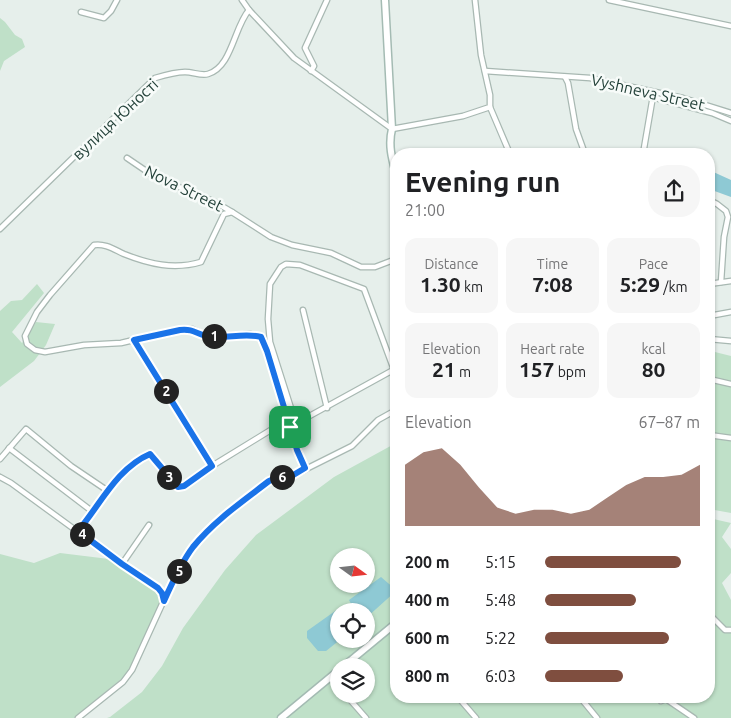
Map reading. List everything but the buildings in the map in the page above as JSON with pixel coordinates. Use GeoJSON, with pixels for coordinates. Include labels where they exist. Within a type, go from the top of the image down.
{"type":"FeatureCollection","features":[{"type":"Feature","properties":{"kind":"street"},"geometry":{"type":"LineString","coordinates":[[81,12],[104,18],[111,12],[117,0]]}},
{"type":"Feature","properties":{"kind":"street"},"geometry":{"type":"LineString","coordinates":[[242,0],[294,58],[392,129],[463,116],[490,107]]}},
{"type":"Feature","properties":{"kind":"street"},"geometry":{"type":"LineString","coordinates":[[311,71],[314,66],[305,48],[327,0]]}},
{"type":"Feature","properties":{"kind":"street"},"geometry":{"type":"LineString","coordinates":[[385,0],[392,129],[390,148]]}},
{"type":"Feature","properties":{"kind":"street"},"geometry":{"type":"LineString","coordinates":[[475,0],[481,55],[490,95],[490,107],[507,148]]}},
{"type":"Feature","properties":{"kind":"street"},"geometry":{"type":"LineString","coordinates":[[609,0],[731,26]]}},
{"type":"Feature","properties":{"kind":"street","name":"вулиця Юності"},"geometry":{"type":"LineString","coordinates":[[0,229],[155,78],[185,72],[205,74],[213,72],[222,64],[242,17],[249,10]]}},
{"type":"Feature","properties":{"kind":"street","name":"Vyshneva Street"},"geometry":{"type":"LineString","coordinates":[[485,72],[530,73],[590,78],[655,91],[731,113]]}},
{"type":"Feature","properties":{"kind":"street","name":"Vyshneva Street"},"geometry":{"type":"LineString","coordinates":[[565,77],[568,83],[576,129],[583,148]]}},
{"type":"Feature","properties":{"kind":"street"},"geometry":{"type":"LineString","coordinates":[[645,148],[652,97],[655,91]]}},
{"type":"Feature","properties":{"kind":"street"},"geometry":{"type":"LineString","coordinates":[[652,97],[731,121]]}},
{"type":"Feature","properties":{"kind":"street","name":"Nova Street"},"geometry":{"type":"LineString","coordinates":[[127,158],[155,177],[215,202],[232,212]]}},
{"type":"Feature","properties":{"kind":"street"},"geometry":{"type":"LineString","coordinates":[[715,203],[726,211],[728,217],[724,237],[721,282]]}},
{"type":"Feature","properties":{"kind":"street"},"geometry":{"type":"LineString","coordinates":[[232,212],[271,237],[292,245],[331,253],[361,267],[375,267],[390,261]]}},
{"type":"Feature","properties":{"kind":"street","name":"Nova Street"},"geometry":{"type":"LineString","coordinates":[[232,212],[224,214],[201,262],[158,265],[101,244],[94,245],[50,294],[37,312],[25,336],[27,344],[35,350],[45,352],[84,345],[120,343],[159,334],[192,330],[206,336],[250,334],[261,337],[267,351],[287,420]]}},
{"type":"Feature","properties":{"kind":"street"},"geometry":{"type":"LineString","coordinates":[[296,424],[270,342],[268,320],[270,284],[281,267],[286,264],[300,265],[364,289],[390,356]]}},
{"type":"Feature","properties":{"kind":"street"},"geometry":{"type":"LineString","coordinates":[[715,283],[731,281]]}},
{"type":"Feature","properties":{"kind":"street"},"geometry":{"type":"LineString","coordinates":[[302,310],[327,408]]}},
{"type":"Feature","properties":{"kind":"street"},"geometry":{"type":"LineString","coordinates":[[715,315],[731,312]]}},
{"type":"Feature","properties":{"kind":"street"},"geometry":{"type":"LineString","coordinates":[[134,340],[212,466]]}},
{"type":"Feature","properties":{"kind":"street"},"geometry":{"type":"LineString","coordinates":[[715,340],[731,341]]}},
{"type":"Feature","properties":{"kind":"street"},"geometry":{"type":"LineString","coordinates":[[290,427],[390,372]]}},
{"type":"Feature","properties":{"kind":"street"},"geometry":{"type":"LineString","coordinates":[[715,380],[731,384]]}},
{"type":"Feature","properties":{"kind":"street"},"geometry":{"type":"LineString","coordinates":[[78,718],[123,682],[132,670],[174,578],[194,546],[223,516],[269,481],[276,478],[290,477],[352,446],[378,420],[390,413]]}},
{"type":"Feature","properties":{"kind":"street"},"geometry":{"type":"LineString","coordinates":[[78,531],[124,472],[139,459],[150,454],[178,487],[184,486],[212,466],[287,420],[305,468]]}},
{"type":"Feature","properties":{"kind":"street"},"geometry":{"type":"LineString","coordinates":[[0,459],[26,429],[72,466],[108,491]]}},
{"type":"Feature","properties":{"kind":"street"},"geometry":{"type":"LineString","coordinates":[[715,437],[731,438]]}},
{"type":"Feature","properties":{"kind":"street"},"geometry":{"type":"LineString","coordinates":[[9,448],[93,512]]}},
{"type":"Feature","properties":{"kind":"street"},"geometry":{"type":"LineString","coordinates":[[0,477],[158,588],[162,593],[164,601]]}},
{"type":"Feature","properties":{"kind":"street"},"geometry":{"type":"LineString","coordinates":[[122,564],[149,525]]}},
{"type":"Feature","properties":{"kind":"street"},"geometry":{"type":"LineString","coordinates":[[715,620],[725,630],[731,630]]}},
{"type":"Feature","properties":{"kind":"street"},"geometry":{"type":"LineString","coordinates":[[354,658],[390,629]]}},
{"type":"Feature","properties":{"kind":"street"},"geometry":{"type":"LineString","coordinates":[[281,718],[330,677]]}},
{"type":"Feature","properties":{"kind":"street"},"geometry":{"type":"LineString","coordinates":[[353,703],[366,718]]}},
{"type":"Feature","properties":{"kind":"street"},"geometry":{"type":"LineString","coordinates":[[463,703],[476,718]]}},
{"type":"Feature","properties":{"kind":"street"},"geometry":{"type":"LineString","coordinates":[[584,703],[597,718]]}},
{"type":"Feature","properties":{"kind":"street"},"geometry":{"type":"LineString","coordinates":[[675,703],[694,718]]}},
{"type":"Feature","properties":{"kind":"green space"},"geometry":{"type":"Polygon","coordinates":[[[0,18],[15,35],[22,39],[25,47],[4,61],[0,71],[0,18]]]}},
{"type":"Feature","properties":{"kind":"green space"},"geometry":{"type":"Polygon","coordinates":[[[37,284],[44,293],[12,332],[22,343],[36,322],[55,324],[46,345],[34,361],[0,387],[0,311],[11,301],[22,300],[37,284]]]}},
{"type":"Feature","properties":{"kind":"green space"},"geometry":{"type":"Polygon","coordinates":[[[715,352],[731,356],[731,513],[715,510],[715,352]]]}},
{"type":"Feature","properties":{"kind":"green space"},"geometry":{"type":"Polygon","coordinates":[[[390,446],[390,703],[715,703],[715,519],[731,523],[722,537],[731,549],[731,573],[722,583],[731,600],[731,718],[107,718],[142,692],[162,666],[183,628],[225,570],[256,535],[334,477],[390,446]]]}},
{"type":"Feature","properties":{"kind":"green space"},"geometry":{"type":"Polygon","coordinates":[[[60,553],[109,559],[159,592],[162,600],[134,661],[125,676],[74,718],[0,718],[0,554],[34,563],[60,553]]]}},
{"type":"Feature","properties":{"kind":"water"},"geometry":{"type":"Polygon","coordinates":[[[715,173],[731,180],[731,197],[715,191],[715,173]]]}},
{"type":"Feature","properties":{"kind":"water"},"geometry":{"type":"Polygon","coordinates":[[[381,577],[390,585],[390,596],[375,610],[375,603],[351,603],[349,600],[359,593],[375,593],[375,581],[381,577]]]}},
{"type":"Feature","properties":{"kind":"water"},"geometry":{"type":"Polygon","coordinates":[[[330,615],[330,648],[326,651],[318,651],[307,638],[307,631],[330,615]]]}},
{"type":"Feature","properties":{"kind":"route"},"geometry":{"type":"LineString","coordinates":[[180,330],[192,330],[206,336],[250,334],[261,337],[290,427],[305,468],[290,477],[276,478],[269,481],[223,516],[194,546],[174,578],[164,601],[162,593],[158,588],[148,583],[78,531],[124,472],[139,459],[150,454],[178,487],[184,486],[212,466],[134,340],[180,330]]}}]}
